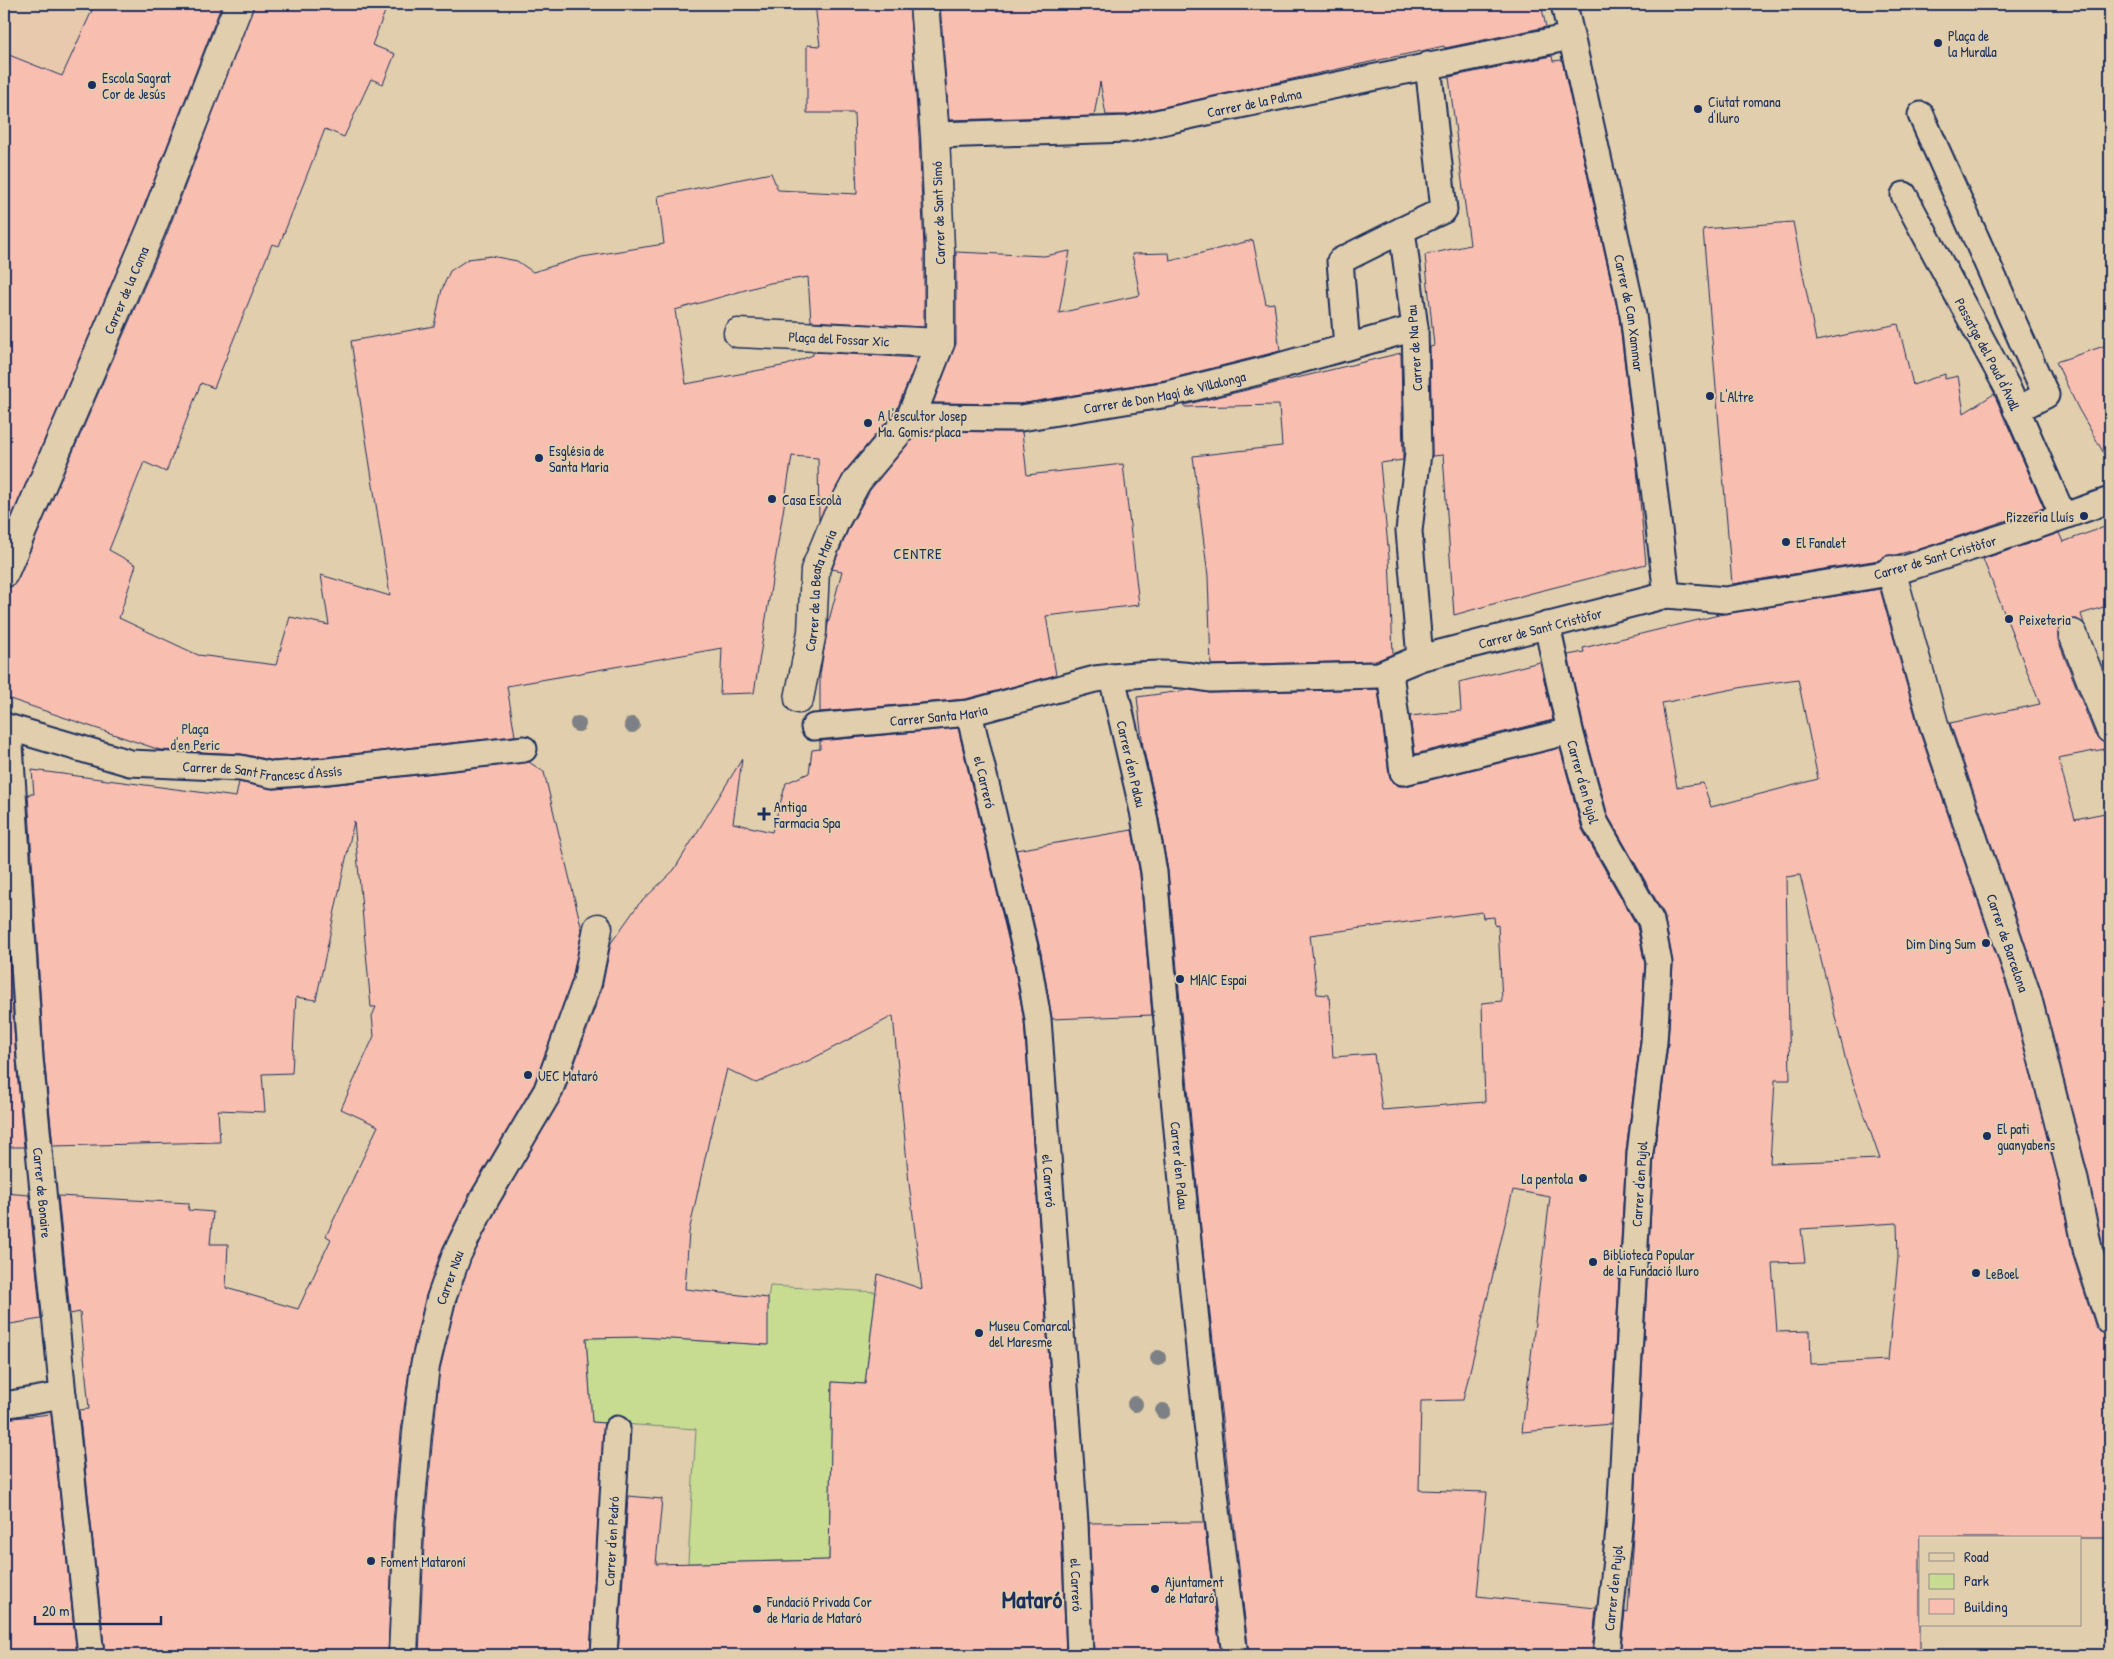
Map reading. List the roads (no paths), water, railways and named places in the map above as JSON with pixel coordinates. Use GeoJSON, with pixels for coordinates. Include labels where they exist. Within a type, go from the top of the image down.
{"type":"FeatureCollection","features":[{"type":"Feature","properties":{"kind":"street","name":"Carrer de la Coma"},"geometry":{"type":"LineString","coordinates":[[4,573],[150,230],[239,4]]}},
{"type":"Feature","properties":{"kind":"street","name":"Carrer de Sant Simó"},"geometry":{"type":"LineString","coordinates":[[911,417],[940,344],[940,249],[924,4]]}},
{"type":"Feature","properties":{"kind":"street","name":"Carrer de Can Xammar"},"geometry":{"type":"LineString","coordinates":[[1564,4],[1633,315],[1668,595]]}},
{"type":"Feature","properties":{"kind":"street","name":"Carrer de la Palma"},"geometry":{"type":"LineString","coordinates":[[934,136],[1129,130],[1428,65],[1561,39],[1570,35]]}},
{"type":"Feature","properties":{"kind":"street"},"geometry":{"type":"LineString","coordinates":[[1347,347],[1340,262],[1444,210],[1428,65]]}},
{"type":"Feature","properties":{"kind":"street"},"geometry":{"type":"LineString","coordinates":[[1921,115],[2046,395],[2016,410]]}},
{"type":"Feature","properties":{"kind":"street","name":"Passatge del Poud d'Avall"},"geometry":{"type":"LineString","coordinates":[[1904,195],[2007,387],[2063,516]]}},
{"type":"Feature","properties":{"kind":"street","name":"Carrer de Na Pau"},"geometry":{"type":"LineString","coordinates":[[1402,230],[1414,328],[1418,453],[1410,531],[1420,658]]}},
{"type":"Feature","properties":{"kind":"street","name":"Carrer de Don Magí de Villalonga"},"geometry":{"type":"LineString","coordinates":[[911,417],[1021,418],[1168,394],[1414,328]]}},
{"type":"Feature","properties":{"kind":"street","name":"Plaça del Fossar Xic"},"geometry":{"type":"LineString","coordinates":[[738,333],[940,344]]}},
{"type":"Feature","properties":{"kind":"street","name":"Carrer de la Beata Maria"},"geometry":{"type":"LineString","coordinates":[[799,699],[812,632],[815,570],[818,562],[835,521],[857,481],[911,417]]}},
{"type":"Feature","properties":{"kind":"street","name":"Carrer de Sant Cristòfor"},"geometry":{"type":"LineString","coordinates":[[1060,689],[1095,679],[1153,673],[1193,675],[1210,679],[1380,675],[1420,658],[1668,595],[1724,600],[1904,569],[2110,500]]}},
{"type":"Feature","properties":{"kind":"street","name":"Carrer de Barcelona"},"geometry":{"type":"LineString","coordinates":[[1891,570],[1934,728],[2026,994],[2072,1178],[2088,1251],[2110,1320]]}},
{"type":"Feature","properties":{"kind":"street","name":"Carrer d'en Pujol"},"geometry":{"type":"LineString","coordinates":[[1547,625],[1570,731],[1595,822],[1651,921],[1659,964],[1654,1042],[1640,1153],[1620,1520],[1606,1655]]}},
{"type":"Feature","properties":{"kind":"street"},"geometry":{"type":"LineString","coordinates":[[2073,634],[2110,729]]}},
{"type":"Feature","properties":{"kind":"street","name":"Carrer d'en Pujol"},"geometry":{"type":"LineString","coordinates":[[1393,670],[1391,680],[1403,772],[1570,731]]}},
{"type":"Feature","properties":{"kind":"street","name":"Carrer d'en Palau"},"geometry":{"type":"LineString","coordinates":[[1112,677],[1143,811],[1154,872],[1193,1285],[1218,1522],[1235,1655]]}},
{"type":"Feature","properties":{"kind":"street","name":"Carrer Santa Maria"},"geometry":{"type":"LineString","coordinates":[[814,727],[969,714],[1060,689]]}},
{"type":"Feature","properties":{"kind":"street","name":"el Carreró"},"geometry":{"type":"LineString","coordinates":[[969,714],[1027,956],[1038,1019],[1075,1523],[1080,1655]]}},
{"type":"Feature","properties":{"kind":"street","name":"Carrer de Sant Francesc d'Assís"},"geometry":{"type":"LineString","coordinates":[[6,728],[130,762],[240,768],[273,775],[327,771],[524,749]]}},
{"type":"Feature","properties":{"kind":"street","name":"Carrer de Bonaire"},"geometry":{"type":"LineString","coordinates":[[6,728],[30,1058],[91,1655]]}},
{"type":"Feature","properties":{"kind":"street","name":"Carrer Nou"},"geometry":{"type":"LineString","coordinates":[[403,1655],[417,1433],[425,1366],[442,1299],[457,1254],[485,1198],[548,1091],[587,983],[598,928]]}},
{"type":"Feature","properties":{"kind":"street"},"geometry":{"type":"LineString","coordinates":[[4,1405],[63,1395]]}},
{"type":"Feature","properties":{"kind":"street","name":"Carrer d'en Pedró"},"geometry":{"type":"LineString","coordinates":[[604,1655],[617,1429]]}},
{"type":"Feature","properties":{"kind":"place","name":"Plaça de la Muralla"},"geometry":{"type":"Point","coordinates":[1938,43]}},
{"type":"Feature","properties":{"kind":"place","name":"Escola Sagrat Cor de Jesús"},"geometry":{"type":"Point","coordinates":[92,85]}},
{"type":"Feature","properties":{"kind":"place","name":"Ciutat romana d'Iluro"},"geometry":{"type":"Point","coordinates":[1698,109]}},
{"type":"Feature","properties":{"kind":"place","name":"L'Altre"},"geometry":{"type":"Point","coordinates":[1710,396]}},
{"type":"Feature","properties":{"kind":"place","name":"A l'escultor Josep Ma. Gomis. placa"},"geometry":{"type":"Point","coordinates":[868,423]}},
{"type":"Feature","properties":{"kind":"place","name":"Església de Santa Maria"},"geometry":{"type":"Point","coordinates":[539,458]}},
{"type":"Feature","properties":{"kind":"place","name":"Casa Escolà"},"geometry":{"type":"Point","coordinates":[772,499]}},
{"type":"Feature","properties":{"kind":"place","name":"Pizzeria Lluís"},"geometry":{"type":"Point","coordinates":[2084,516]}},
{"type":"Feature","properties":{"kind":"place","name":"El Fanalet"},"geometry":{"type":"Point","coordinates":[1786,542]}},
{"type":"Feature","properties":{"kind":"place","name":"Peixeteria"},"geometry":{"type":"Point","coordinates":[2009,619]}},
{"type":"Feature","properties":{"kind":"place","name":"Antiga Farmacia Spa"},"geometry":{"type":"Point","coordinates":[764,814]}},
{"type":"Feature","properties":{"kind":"place","name":"Dim Ding Sum"},"geometry":{"type":"Point","coordinates":[1986,943]}},
{"type":"Feature","properties":{"kind":"place","name":"M|A|C Espai"},"geometry":{"type":"Point","coordinates":[1180,979]}},
{"type":"Feature","properties":{"kind":"place","name":"UEC Mataró"},"geometry":{"type":"Point","coordinates":[528,1075]}},
{"type":"Feature","properties":{"kind":"place","name":"El pati guanyabens"},"geometry":{"type":"Point","coordinates":[1987,1136]}},
{"type":"Feature","properties":{"kind":"place","name":"La pentola"},"geometry":{"type":"Point","coordinates":[1583,1178]}},
{"type":"Feature","properties":{"kind":"place","name":"Biblioteca Popular de la Fundació Iluro"},"geometry":{"type":"Point","coordinates":[1593,1262]}},
{"type":"Feature","properties":{"kind":"place","name":"LeBoel"},"geometry":{"type":"Point","coordinates":[1976,1273]}},
{"type":"Feature","properties":{"kind":"place","name":"Museu Comarcal del Maresme"},"geometry":{"type":"Point","coordinates":[979,1333]}},
{"type":"Feature","properties":{"kind":"place","name":"Foment Mataroní"},"geometry":{"type":"Point","coordinates":[371,1561]}},
{"type":"Feature","properties":{"kind":"place","name":"Ajuntament de Mataró"},"geometry":{"type":"Point","coordinates":[1155,1589]}},
{"type":"Feature","properties":{"kind":"place","name":"Fundació Privada Cor de Maria de Mataró"},"geometry":{"type":"Point","coordinates":[757,1609]}},
{"type":"Feature","properties":{"kind":"district","name":"CENTRE"},"geometry":{"type":"Point","coordinates":[918,553]}},
{"type":"Feature","properties":{"kind":"district","name":"Mataró"},"geometry":{"type":"Point","coordinates":[1032,1599]}},
{"type":"Feature","properties":{"kind":"park label","name":"Plaça d'en Peric"},"geometry":{"type":"Point","coordinates":[195,736]}}]}
